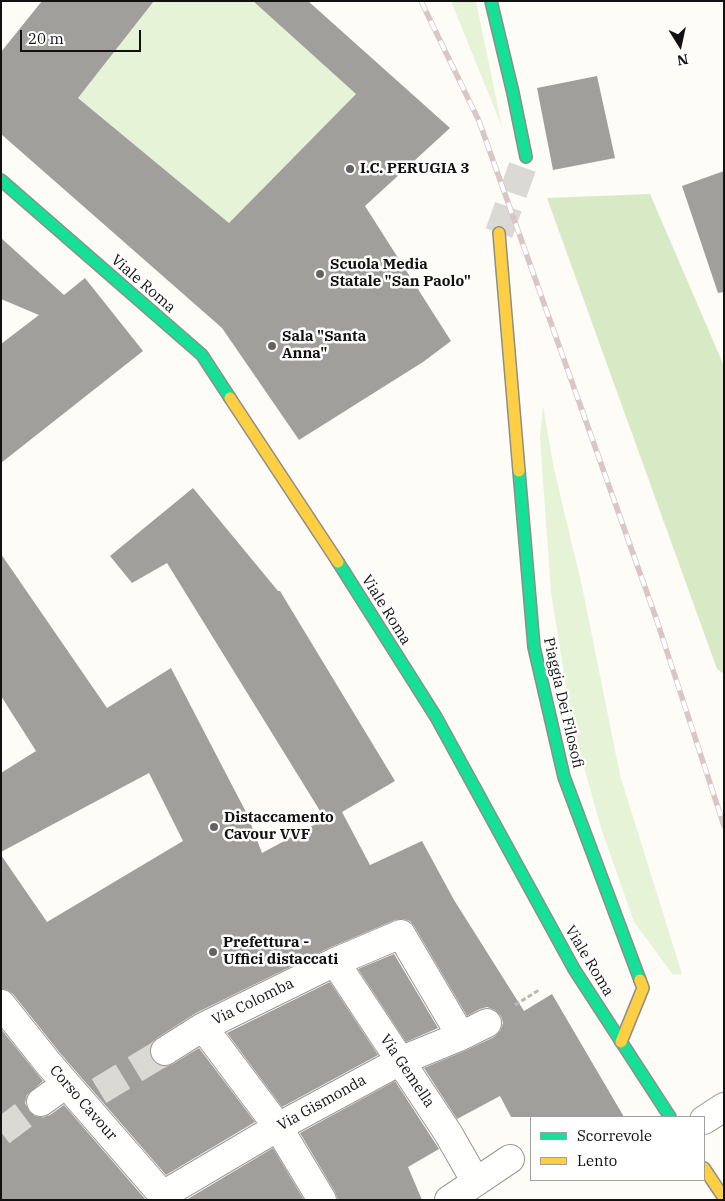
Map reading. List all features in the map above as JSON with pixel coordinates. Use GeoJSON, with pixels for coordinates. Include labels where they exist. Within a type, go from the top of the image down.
{"type":"FeatureCollection","features":[{"type":"Feature","properties":{"kind":"street"},"geometry":{"type":"LineString","coordinates":[[491,1],[526,157]]}},
{"type":"Feature","properties":{"kind":"street","name":"Viale Roma"},"geometry":{"type":"LineString","coordinates":[[1,180],[202,355],[340,565],[436,717],[574,970],[669,1116]]}},
{"type":"Feature","properties":{"kind":"street","name":"Piaggia Dei Filosofi"},"geometry":{"type":"LineString","coordinates":[[499,233],[534,647],[564,777],[643,988],[621,1042]]}},
{"type":"Feature","properties":{"kind":"street","name":"Via Colomba"},"geometry":{"type":"LineString","coordinates":[[165,1051],[202,1028],[335,962],[401,934],[461,1036]]}},
{"type":"Feature","properties":{"kind":"street","name":"Via Gemella"},"geometry":{"type":"LineString","coordinates":[[335,962],[448,1134],[476,1182]]}},
{"type":"Feature","properties":{"kind":"street","name":"Corso Cavour"},"geometry":{"type":"LineString","coordinates":[[1,1004],[83,1092],[165,1198]]}},
{"type":"Feature","properties":{"kind":"street","name":"Via Gismonda"},"geometry":{"type":"LineString","coordinates":[[165,1198],[278,1127],[400,1061],[461,1036],[498,1016]]}},
{"type":"Feature","properties":{"kind":"street"},"geometry":{"type":"LineString","coordinates":[[202,1028],[278,1127],[322,1200]]}},
{"type":"Feature","properties":{"kind":"street"},"geometry":{"type":"LineString","coordinates":[[41,1102],[83,1092]]}},
{"type":"Feature","properties":{"kind":"street"},"geometry":{"type":"LineString","coordinates":[[705,1119],[724,1107]]}},
{"type":"Feature","properties":{"kind":"street"},"geometry":{"type":"LineString","coordinates":[[449,1200],[510,1159]]}},
{"type":"Feature","properties":{"kind":"street"},"geometry":{"type":"LineString","coordinates":[[705,1170],[724,1198]]}},
{"type":"Feature","properties":{"kind":"path"},"geometry":{"type":"LineString","coordinates":[[498,1016],[538,990]]}},
{"type":"Feature","properties":{"kind":"green space"},"geometry":{"type":"Polygon","coordinates":[[[154,1],[253,1],[356,94],[229,223],[78,98],[154,1]]]}},
{"type":"Feature","properties":{"kind":"green space"},"geometry":{"type":"Polygon","coordinates":[[[451,1],[476,1],[502,127],[451,1]]]}},
{"type":"Feature","properties":{"kind":"green space"},"geometry":{"type":"Polygon","coordinates":[[[650,194],[724,366],[724,674],[717,669],[547,198],[650,194]]]}},
{"type":"Feature","properties":{"kind":"green space"},"geometry":{"type":"Polygon","coordinates":[[[543,406],[554,469],[582,586],[620,775],[682,974],[673,975],[634,922],[601,828],[572,724],[551,592],[540,438],[543,406]]]}},
{"type":"Feature","properties":{"kind":"building"},"geometry":{"type":"Polygon","coordinates":[[[42,1],[154,1],[78,98],[229,223],[356,94],[253,1],[308,1],[450,128],[365,206],[451,341],[423,362],[299,440],[222,328],[1,134],[1,52],[42,1]]]}},
{"type":"Feature","properties":{"kind":"building"},"geometry":{"type":"Polygon","coordinates":[[[597,76],[615,158],[553,170],[537,88],[597,76]]]}},
{"type":"Feature","properties":{"kind":"building"},"geometry":{"type":"Polygon","coordinates":[[[724,171],[724,292],[718,293],[682,186],[724,171]]]}},
{"type":"Feature","properties":{"kind":"building"},"geometry":{"type":"Polygon","coordinates":[[[1,238],[64,295],[85,278],[143,351],[1,463],[1,344],[39,315],[1,299],[1,238]]]}},
{"type":"Feature","properties":{"kind":"building"},"geometry":{"type":"Polygon","coordinates":[[[193,488],[278,591],[280,591],[395,781],[342,812],[370,865],[422,841],[454,900],[524,1011],[552,994],[623,1116],[511,1117],[500,1096],[457,1119],[424,1068],[494,1037],[500,1031],[503,1023],[501,1016],[495,1010],[487,1007],[467,1016],[414,926],[410,921],[403,919],[395,920],[329,948],[196,1013],[151,1043],[149,1051],[152,1059],[157,1065],[165,1067],[199,1048],[255,1122],[166,1175],[60,1053],[13,994],[1,989],[1,855],[47,922],[183,841],[149,773],[1,852],[1,773],[36,751],[1,696],[1,554],[107,708],[171,668],[247,814],[262,853],[325,819],[167,563],[132,583],[110,556],[193,488]]]}},
{"type":"Feature","properties":{"kind":"building"},"geometry":{"type":"Polygon","coordinates":[[[394,954],[438,1028],[406,1042],[358,969],[394,954]]]}},
{"type":"Feature","properties":{"kind":"building"},"geometry":{"type":"Polygon","coordinates":[[[330,982],[378,1055],[282,1107],[227,1033],[330,982]]]}},
{"type":"Feature","properties":{"kind":"building"},"geometry":{"type":"Polygon","coordinates":[[[1,1029],[43,1081],[27,1095],[25,1103],[29,1111],[35,1116],[43,1117],[50,1115],[64,1105],[146,1200],[1,1200],[1,1029]]]}},
{"type":"Feature","properties":{"kind":"building"},"geometry":{"type":"Polygon","coordinates":[[[395,1081],[439,1149],[408,1167],[422,1200],[338,1200],[300,1133],[395,1081]]]}},
{"type":"Feature","properties":{"kind":"building"},"geometry":{"type":"Polygon","coordinates":[[[273,1148],[304,1200],[186,1200],[273,1148]]]}},
{"type":"Feature","properties":{"kind":"tunnel"},"geometry":{"type":"LineString","coordinates":[[499,233],[526,157]]}},
{"type":"Feature","properties":{"kind":"tunnel"},"geometry":{"type":"LineString","coordinates":[[99,1091],[165,1051]]}},
{"type":"Feature","properties":{"kind":"tunnel"},"geometry":{"type":"LineString","coordinates":[[1,1132],[41,1102]]}},
{"type":"Feature","properties":{"kind":"railway"},"geometry":{"type":"LineString","coordinates":[[421,1],[479,121],[656,618],[724,826]]}},
{"type":"Feature","properties":{"kind":"traffic: fast"},"geometry":{"type":"LineString","coordinates":[[491,1],[526,157]]}},
{"type":"Feature","properties":{"kind":"traffic: fast"},"geometry":{"type":"LineString","coordinates":[[1,180],[202,355],[230,398]]}},
{"type":"Feature","properties":{"kind":"traffic: fast"},"geometry":{"type":"LineString","coordinates":[[519,471],[534,647],[564,777],[640,980]]}},
{"type":"Feature","properties":{"kind":"traffic: fast"},"geometry":{"type":"LineString","coordinates":[[338,562],[436,717],[574,969],[669,1116]]}},
{"type":"Feature","properties":{"kind":"traffic: slow"},"geometry":{"type":"LineString","coordinates":[[499,233],[519,471]]}},
{"type":"Feature","properties":{"kind":"traffic: slow"},"geometry":{"type":"LineString","coordinates":[[230,398],[338,562]]}},
{"type":"Feature","properties":{"kind":"traffic: slow"},"geometry":{"type":"LineString","coordinates":[[621,1042],[643,988],[640,980]]}},
{"type":"Feature","properties":{"kind":"traffic: slow"},"geometry":{"type":"LineString","coordinates":[[705,1170],[724,1198]]}},
{"type":"Feature","properties":{"kind":"place","name":"I.C. PERUGIA 3"},"geometry":{"type":"Point","coordinates":[350,169]}},
{"type":"Feature","properties":{"kind":"place","name":"Scuola Media Statale \"San Paolo\""},"geometry":{"type":"Point","coordinates":[320,274]}},
{"type":"Feature","properties":{"kind":"place","name":"Sala \"Santa Anna\""},"geometry":{"type":"Point","coordinates":[272,346]}},
{"type":"Feature","properties":{"kind":"place","name":"Distaccamento Cavour VVF"},"geometry":{"type":"Point","coordinates":[214,827]}},
{"type":"Feature","properties":{"kind":"place","name":"Prefettura - Uffici distaccati"},"geometry":{"type":"Point","coordinates":[213,952]}}]}
